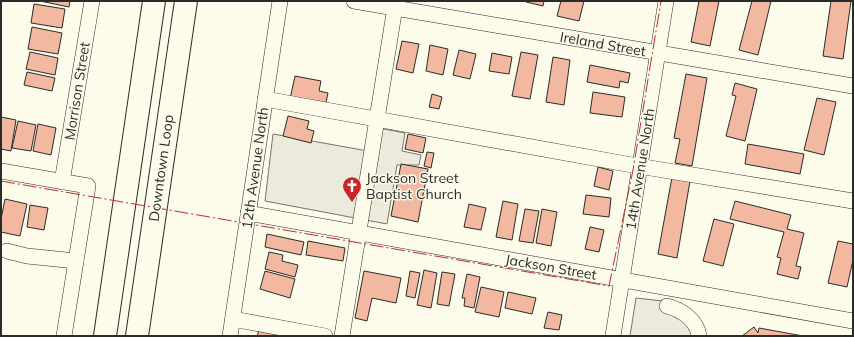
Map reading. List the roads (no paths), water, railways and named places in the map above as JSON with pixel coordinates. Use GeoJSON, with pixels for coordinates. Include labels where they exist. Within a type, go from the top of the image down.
{"type":"FeatureCollection","features":[{"type":"Feature","properties":{"kind":"highway"},"geometry":{"type":"LineString","coordinates":[[105,336],[154,1]]}},
{"type":"Feature","properties":{"kind":"highway","name":"Downtown Loop"},"geometry":{"type":"LineString","coordinates":[[137,336],[186,1]]}},
{"type":"Feature","properties":{"kind":"street","name":"Morrison Street"},"geometry":{"type":"LineString","coordinates":[[62,182],[92,1]]}},
{"type":"Feature","properties":{"kind":"street","name":"12th Avenue North"},"geometry":{"type":"LineString","coordinates":[[230,336],[280,1]]}},
{"type":"Feature","properties":{"kind":"street","name":"Ireland Street"},"geometry":{"type":"LineString","coordinates":[[354,1],[395,4],[658,53],[853,86]]}},
{"type":"Feature","properties":{"kind":"street","name":"14th Avenue North"},"geometry":{"type":"LineString","coordinates":[[613,336],[666,1]]}},
{"type":"Feature","properties":{"kind":"street"},"geometry":{"type":"LineString","coordinates":[[342,336],[378,119],[395,4]]}},
{"type":"Feature","properties":{"kind":"street"},"geometry":{"type":"LineString","coordinates":[[265,99],[640,166],[853,201]]}},
{"type":"Feature","properties":{"kind":"street"},"geometry":{"type":"LineString","coordinates":[[1,171],[88,186],[64,336]]}},
{"type":"Feature","properties":{"kind":"street","name":"Jackson Street"},"geometry":{"type":"LineString","coordinates":[[248,213],[853,321]]}},
{"type":"Feature","properties":{"kind":"street"},"geometry":{"type":"LineString","coordinates":[[6,251],[27,256],[76,262]]}},
{"type":"Feature","properties":{"kind":"street"},"geometry":{"type":"LineString","coordinates":[[667,306],[676,308],[689,317],[698,329],[699,336]]}},
{"type":"Feature","properties":{"kind":"street"},"geometry":{"type":"LineString","coordinates":[[233,319],[325,336]]}},
{"type":"Feature","properties":{"kind":"place","name":"Jackson Street Baptist Church"},"geometry":{"type":"Point","coordinates":[352,203]}}]}
